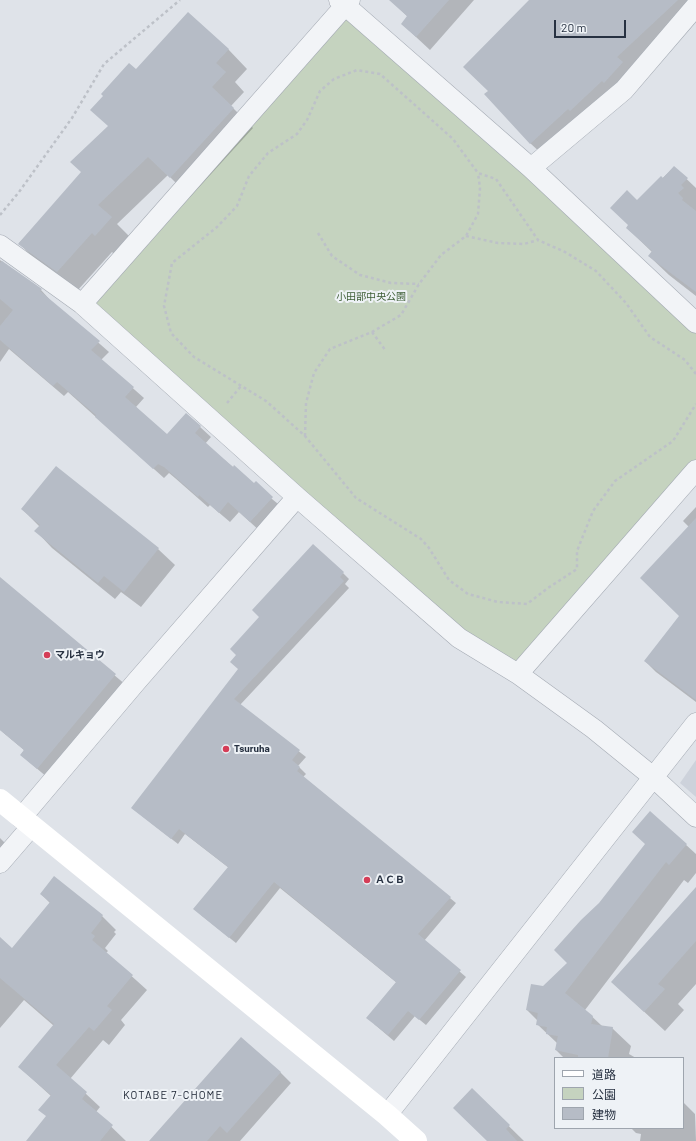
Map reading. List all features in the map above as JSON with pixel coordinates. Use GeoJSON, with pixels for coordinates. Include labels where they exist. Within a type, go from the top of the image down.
{"type":"FeatureCollection","features":[{"type":"Feature","properties":{"kind":"street"},"geometry":{"type":"LineString","coordinates":[[82,304],[345,2],[531,168],[696,323]]}},
{"type":"Feature","properties":{"kind":"street"},"geometry":{"type":"LineString","coordinates":[[531,168],[624,90],[696,6]]}},
{"type":"Feature","properties":{"kind":"street"},"geometry":{"type":"LineString","coordinates":[[0,245],[82,304],[297,497],[459,638],[518,674],[594,729],[653,777],[696,817]]}},
{"type":"Feature","properties":{"kind":"street"},"geometry":{"type":"LineString","coordinates":[[518,674],[696,470]]}},
{"type":"Feature","properties":{"kind":"street"},"geometry":{"type":"LineString","coordinates":[[0,863],[26,822],[136,682],[297,497]]}},
{"type":"Feature","properties":{"kind":"street"},"geometry":{"type":"LineString","coordinates":[[387,1115],[696,723]]}},
{"type":"Feature","properties":{"kind":"street"},"geometry":{"type":"LineString","coordinates":[[0,800],[387,1115],[416,1141]]}},
{"type":"Feature","properties":{"kind":"path"},"geometry":{"type":"LineString","coordinates":[[0,215],[19,192],[72,118],[104,64],[180,0]]}},
{"type":"Feature","properties":{"kind":"path"},"geometry":{"type":"LineString","coordinates":[[305,436],[306,403],[314,373],[330,349],[372,332],[401,315],[419,284],[441,255],[466,236],[478,214],[480,188],[478,173],[453,139],[380,74],[357,70],[334,79],[320,91],[307,120],[297,134],[268,153],[249,176],[237,206],[217,227],[172,263],[164,306],[171,333],[194,357],[266,401],[305,436],[356,498],[421,539],[429,548],[449,580],[468,594],[498,602],[527,604],[577,569],[577,551],[593,511],[615,481],[673,441],[696,404]]}},
{"type":"Feature","properties":{"kind":"path"},"geometry":{"type":"LineString","coordinates":[[478,173],[496,179],[538,240],[565,252],[596,271],[626,303],[650,337],[685,360],[696,374]]}},
{"type":"Feature","properties":{"kind":"path"},"geometry":{"type":"LineString","coordinates":[[318,233],[332,256],[360,275],[391,283],[419,284]]}},
{"type":"Feature","properties":{"kind":"path"},"geometry":{"type":"LineString","coordinates":[[466,236],[498,243],[524,244],[538,240]]}},
{"type":"Feature","properties":{"kind":"path"},"geometry":{"type":"LineString","coordinates":[[372,332],[386,351]]}},
{"type":"Feature","properties":{"kind":"path"},"geometry":{"type":"LineString","coordinates":[[225,405],[241,386]]}},
{"type":"Feature","properties":{"kind":"shaded area"},"geometry":{"type":"Polygon","coordinates":[[[696,760],[696,797],[680,783],[696,760]]]}},
{"type":"Feature","properties":{"kind":"green space","name":"小田部中央公園"},"geometry":{"type":"Polygon","coordinates":[[[346,5],[696,324],[696,470],[518,674],[505,667],[82,304],[346,5]]]}},
{"type":"Feature","properties":{"kind":"building"},"geometry":{"type":"Polygon","coordinates":[[[389,0],[449,0],[416,37],[401,24],[407,16],[389,0]]]}},
{"type":"Feature","properties":{"kind":"building"},"geometry":{"type":"Polygon","coordinates":[[[529,0],[678,0],[617,57],[623,62],[604,83],[602,81],[570,111],[568,109],[530,144],[484,94],[488,91],[463,67],[529,0]]]}},
{"type":"Feature","properties":{"kind":"building"},"geometry":{"type":"Polygon","coordinates":[[[188,12],[229,49],[216,63],[226,72],[212,87],[234,108],[170,178],[148,157],[98,205],[112,217],[95,236],[92,233],[57,272],[18,244],[81,172],[70,162],[108,126],[90,110],[103,96],[101,94],[129,63],[136,69],[188,12]]]}},
{"type":"Feature","properties":{"kind":"building"},"geometry":{"type":"Polygon","coordinates":[[[674,166],[688,178],[681,185],[684,188],[678,193],[683,198],[682,200],[696,211],[696,292],[648,256],[652,251],[626,228],[628,225],[610,208],[627,190],[637,200],[661,176],[663,178],[674,166]]]}},
{"type":"Feature","properties":{"kind":"building"},"geometry":{"type":"Polygon","coordinates":[[[2,261],[42,289],[40,291],[100,341],[91,350],[134,387],[125,397],[167,434],[186,413],[201,426],[195,433],[233,467],[234,465],[254,483],[256,481],[273,497],[250,522],[228,502],[219,513],[164,467],[158,464],[153,469],[95,417],[96,415],[57,382],[53,386],[0,340],[0,326],[13,310],[0,299],[0,263],[2,261]]]}},
{"type":"Feature","properties":{"kind":"building"},"geometry":{"type":"Polygon","coordinates":[[[56,466],[159,548],[124,592],[104,576],[98,583],[34,531],[40,525],[21,509],[56,466]]]}},
{"type":"Feature","properties":{"kind":"building"},"geometry":{"type":"Polygon","coordinates":[[[696,518],[696,700],[644,661],[679,616],[640,578],[696,518]]]}},
{"type":"Feature","properties":{"kind":"building"},"geometry":{"type":"Polygon","coordinates":[[[313,544],[344,572],[340,577],[344,581],[234,699],[300,750],[292,760],[300,767],[297,771],[451,897],[418,934],[461,970],[419,1020],[408,1011],[388,1035],[366,1018],[396,982],[274,882],[229,938],[193,909],[228,867],[179,829],[171,839],[131,808],[238,669],[230,662],[236,655],[230,649],[259,617],[252,610],[313,544]]]}},
{"type":"Feature","properties":{"kind":"building","name":"マルキョウ"},"geometry":{"type":"Polygon","coordinates":[[[0,577],[116,674],[37,769],[20,755],[24,750],[0,730],[0,577]]]}},
{"type":"Feature","properties":{"kind":"building"},"geometry":{"type":"Polygon","coordinates":[[[650,811],[687,844],[669,865],[666,862],[565,993],[593,1016],[591,1024],[613,1027],[608,1057],[578,1057],[578,1055],[555,1050],[558,1036],[546,1034],[547,1027],[536,1025],[538,1013],[526,1010],[531,984],[543,986],[567,963],[554,950],[581,920],[599,903],[645,844],[632,832],[650,811]]]}},
{"type":"Feature","properties":{"kind":"building"},"geometry":{"type":"Polygon","coordinates":[[[54,876],[103,915],[101,918],[102,919],[91,933],[95,936],[92,940],[133,975],[107,1006],[112,1010],[94,1031],[89,1027],[56,1065],[87,1092],[82,1099],[113,1125],[100,1141],[26,1141],[46,1116],[38,1110],[51,1095],[18,1067],[54,1024],[0,978],[0,937],[12,948],[50,902],[40,894],[54,876]]]}},
{"type":"Feature","properties":{"kind":"building"},"geometry":{"type":"Polygon","coordinates":[[[696,887],[696,941],[658,984],[665,989],[644,1012],[611,982],[696,887]]]}},
{"type":"Feature","properties":{"kind":"building"},"geometry":{"type":"Polygon","coordinates":[[[241,1037],[281,1072],[227,1133],[220,1126],[207,1141],[149,1141],[241,1037]]]}},
{"type":"Feature","properties":{"kind":"building"},"geometry":{"type":"Polygon","coordinates":[[[472,1088],[510,1125],[506,1129],[517,1141],[487,1141],[453,1108],[472,1088]]]}},
{"type":"Feature","properties":{"kind":"place","name":"マルキョウ"},"geometry":{"type":"Point","coordinates":[47,655]}},
{"type":"Feature","properties":{"kind":"place","name":"Tsuruha"},"geometry":{"type":"Point","coordinates":[226,749]}},
{"type":"Feature","properties":{"kind":"place","name":"ＡＣＢ"},"geometry":{"type":"Point","coordinates":[367,880]}},
{"type":"Feature","properties":{"kind":"district","name":"KOTABE 7-CHOME"},"geometry":{"type":"Point","coordinates":[173,1095]}}]}
